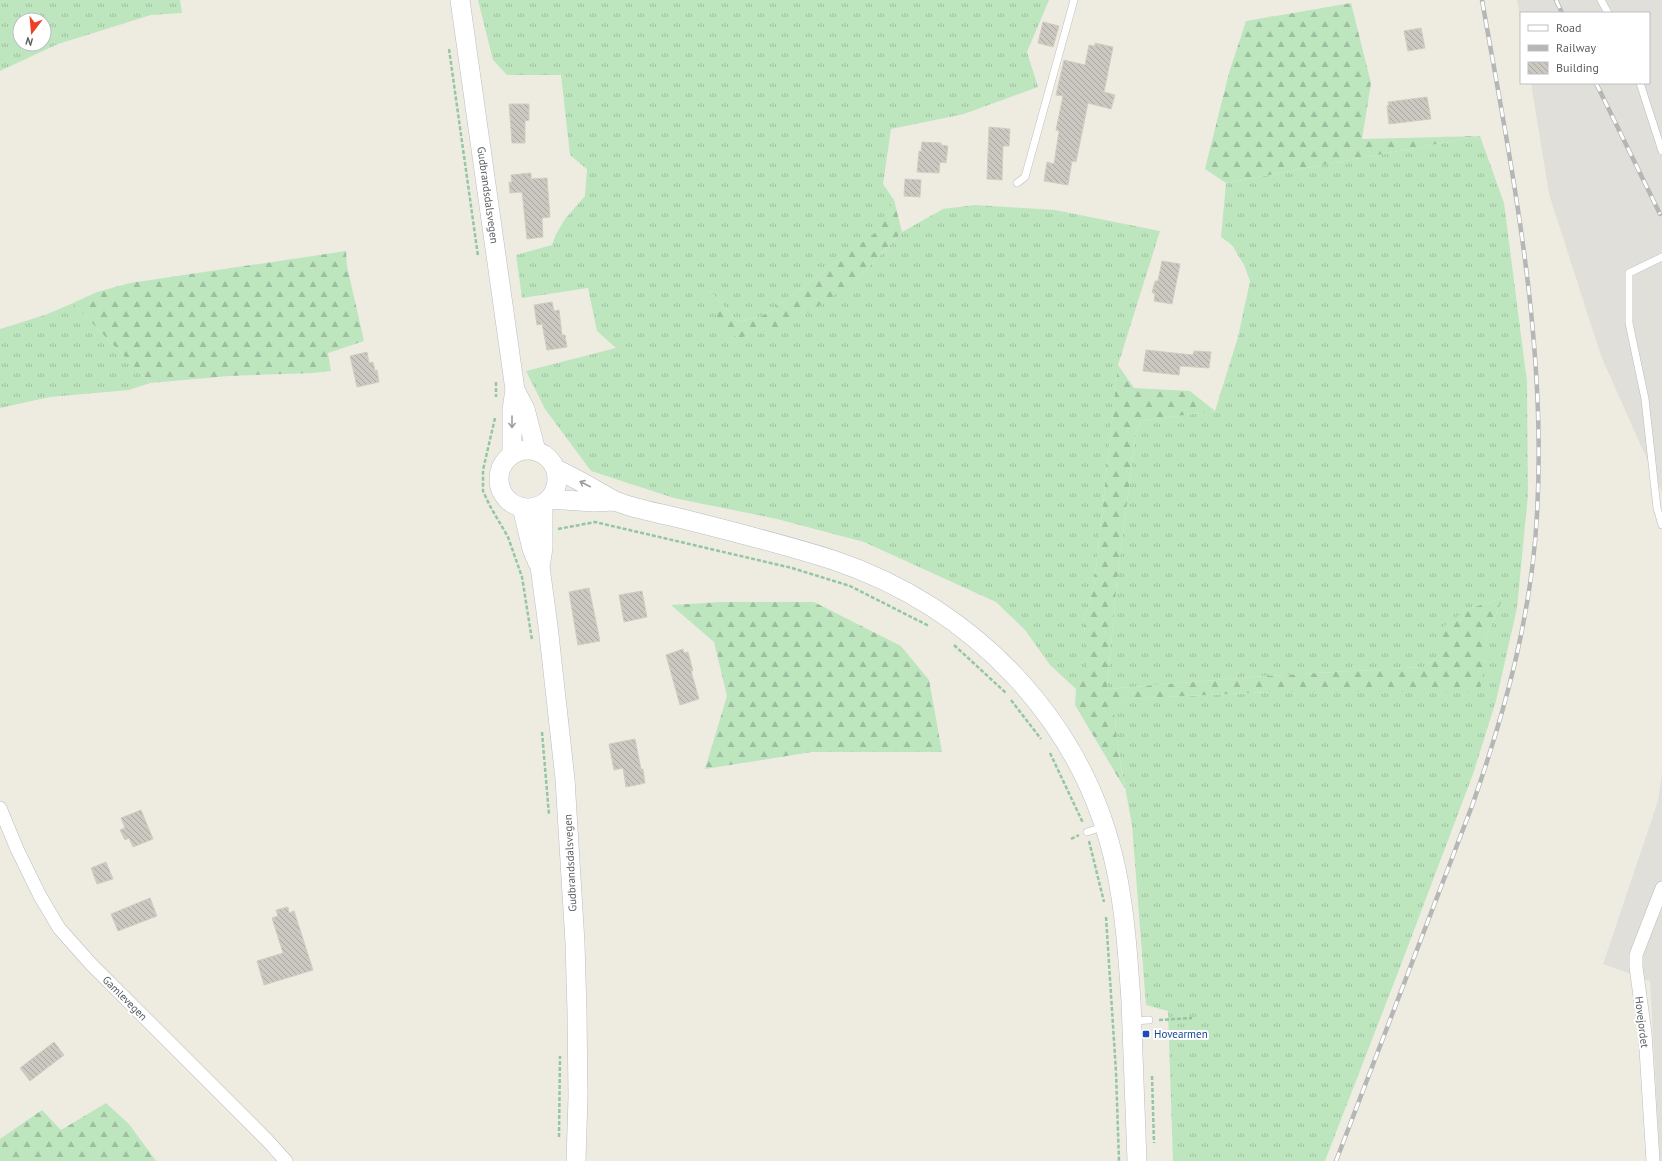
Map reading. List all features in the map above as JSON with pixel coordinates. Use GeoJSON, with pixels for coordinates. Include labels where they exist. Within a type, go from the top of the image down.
{"type":"FeatureCollection","features":[{"type":"Feature","properties":{"kind":"main road","name":"Gudbrandsdalsvegen"},"geometry":{"type":"LineString","coordinates":[[460,0],[515,390],[512,409],[512,455]]}},
{"type":"Feature","properties":{"kind":"main road","name":"Gudbrandsdalsvegen"},"geometry":{"type":"LineString","coordinates":[[515,390],[525,409],[536,451]]}},
{"type":"Feature","properties":{"kind":"main road"},"geometry":{"type":"LineString","coordinates":[[546,501],[556,486],[557,477],[556,469],[548,457],[536,451],[524,450],[512,455],[504,463],[501,470],[501,488],[509,500],[522,507],[532,507],[546,501],[614,501]]}},
{"type":"Feature","properties":{"kind":"main road"},"geometry":{"type":"LineString","coordinates":[[556,469],[614,501],[774,543],[834,561],[892,584],[942,613],[969,632],[994,654],[1038,703],[1060,733],[1077,762],[1091,792],[1096,830],[1116,866],[1123,907],[1128,954],[1140,1021],[1137,1161]]}},
{"type":"Feature","properties":{"kind":"main road","name":"Gudbrandsdalsvegen"},"geometry":{"type":"LineString","coordinates":[[546,501],[543,548],[540,567],[555,686],[568,822],[577,1012],[578,1097],[576,1161]]}},
{"type":"Feature","properties":{"kind":"main road","name":"Gudbrandsdalsvegen"},"geometry":{"type":"LineString","coordinates":[[522,507],[532,549],[540,567]]}},
{"type":"Feature","properties":{"kind":"street","name":"Gamlevegen"},"geometry":{"type":"LineString","coordinates":[[0,808],[36,890],[60,928],[90,963],[267,1140],[286,1161]]}},
{"type":"Feature","properties":{"kind":"street","name":"Hovejordet"},"geometry":{"type":"LineString","coordinates":[[1653,1161],[1645,1033],[1636,967],[1636,955],[1662,888]]}},
{"type":"Feature","properties":{"kind":"lane"},"geometry":{"type":"LineString","coordinates":[[1017,184],[1025,176],[1074,0]]}},
{"type":"Feature","properties":{"kind":"lane"},"geometry":{"type":"LineString","coordinates":[[1600,0],[1607,12]]}},
{"type":"Feature","properties":{"kind":"lane"},"geometry":{"type":"LineString","coordinates":[[1640,84],[1662,151]]}},
{"type":"Feature","properties":{"kind":"lane"},"geometry":{"type":"LineString","coordinates":[[1662,257],[1628,273],[1629,323],[1645,400],[1657,508],[1662,525]]}},
{"type":"Feature","properties":{"kind":"path"},"geometry":{"type":"LineString","coordinates":[[448,46],[479,262]]}},
{"type":"Feature","properties":{"kind":"path"},"geometry":{"type":"LineString","coordinates":[[496,381],[496,403]]}},
{"type":"Feature","properties":{"kind":"path"},"geometry":{"type":"LineString","coordinates":[[495,413],[490,443],[483,470],[483,491],[508,537],[522,577],[532,642]]}},
{"type":"Feature","properties":{"kind":"path"},"geometry":{"type":"LineString","coordinates":[[558,529],[595,522],[792,568],[850,586],[933,629]]}},
{"type":"Feature","properties":{"kind":"path"},"geometry":{"type":"LineString","coordinates":[[950,642],[1006,693],[1043,740]]}},
{"type":"Feature","properties":{"kind":"path"},"geometry":{"type":"LineString","coordinates":[[541,726],[550,817]]}},
{"type":"Feature","properties":{"kind":"path"},"geometry":{"type":"LineString","coordinates":[[1047,746],[1096,830],[1105,908]]}},
{"type":"Feature","properties":{"kind":"path"},"geometry":{"type":"LineString","coordinates":[[1106,916],[1119,1161]]}},
{"type":"Feature","properties":{"kind":"path"},"geometry":{"type":"LineString","coordinates":[[1140,1021],[1192,1018]]}},
{"type":"Feature","properties":{"kind":"path"},"geometry":{"type":"LineString","coordinates":[[559,1145],[560,1050]]}},
{"type":"Feature","properties":{"kind":"shaded area"},"geometry":{"type":"Polygon","coordinates":[[[1517,0],[1662,0],[1662,493],[1601,356],[1549,194],[1531,84],[1650,84],[1650,12],[1520,12],[1520,16],[1517,0]]]}},
{"type":"Feature","properties":{"kind":"shaded area"},"geometry":{"type":"Polygon","coordinates":[[[1662,773],[1662,1161],[1660,1161],[1650,981],[1603,964],[1658,801],[1662,773]]]}},
{"type":"Feature","properties":{"kind":"green space"},"geometry":{"type":"Polygon","coordinates":[[[0,0],[180,0],[182,13],[151,15],[52,47],[52,12],[12,12],[12,52],[41,52],[0,71],[0,0]]]}},
{"type":"Feature","properties":{"kind":"green space"},"geometry":{"type":"Polygon","coordinates":[[[478,0],[1049,0],[1027,52],[1038,87],[964,114],[891,129],[883,184],[894,200],[877,232],[762,316],[738,322],[709,290],[738,338],[856,281],[902,232],[943,209],[975,205],[1055,210],[1160,231],[1118,365],[1094,586],[1084,621],[1087,665],[1076,689],[1050,665],[1025,630],[996,602],[864,542],[777,519],[674,498],[591,471],[545,409],[526,371],[616,348],[597,331],[588,288],[522,298],[516,255],[552,245],[556,234],[565,219],[585,196],[587,169],[570,155],[561,75],[507,75],[493,60],[478,0]]]}},
{"type":"Feature","properties":{"kind":"green space"},"geometry":{"type":"Polygon","coordinates":[[[1351,3],[1371,83],[1362,139],[1480,136],[1226,183],[1205,169],[1229,73],[1246,21],[1351,3]]]}},
{"type":"Feature","properties":{"kind":"green space"},"geometry":{"type":"Polygon","coordinates":[[[1480,136],[1504,203],[1527,382],[1528,495],[1517,608],[1496,701],[1473,774],[1325,1161],[1173,1161],[1168,1011],[1146,1005],[1132,825],[1118,748],[1114,709],[1124,699],[1273,692],[1479,692],[1487,635],[1503,598],[1468,609],[1438,657],[1423,667],[1264,676],[1107,689],[1117,580],[1136,432],[1140,421],[1215,411],[1238,337],[1250,281],[1244,265],[1232,245],[1221,237],[1226,183],[1480,136]]]}},
{"type":"Feature","properties":{"kind":"green space"},"geometry":{"type":"Polygon","coordinates":[[[894,200],[902,232],[856,281],[787,326],[738,338],[720,326],[708,289],[738,322],[762,316],[809,283],[876,232],[894,200]]]}},
{"type":"Feature","properties":{"kind":"green space"},"geometry":{"type":"Polygon","coordinates":[[[346,251],[347,266],[364,341],[328,353],[331,371],[229,376],[150,383],[73,303],[97,292],[130,283],[346,251]]]}},
{"type":"Feature","properties":{"kind":"green space"},"geometry":{"type":"Polygon","coordinates":[[[73,303],[150,383],[129,390],[50,397],[0,408],[0,329],[45,315],[73,303]]]}},
{"type":"Feature","properties":{"kind":"green space"},"geometry":{"type":"Polygon","coordinates":[[[1118,365],[1134,388],[1190,391],[1215,411],[1140,421],[1136,432],[1117,580],[1107,689],[1264,676],[1423,667],[1438,657],[1440,629],[1468,609],[1503,598],[1487,635],[1480,692],[1273,692],[1124,699],[1114,710],[1118,748],[1125,789],[1075,705],[1076,689],[1086,665],[1084,621],[1094,586],[1118,365]]]}},
{"type":"Feature","properties":{"kind":"green space"},"geometry":{"type":"Polygon","coordinates":[[[721,602],[814,602],[901,646],[929,680],[942,752],[812,752],[705,769],[727,696],[714,642],[671,605],[721,602]]]}},
{"type":"Feature","properties":{"kind":"green space"},"geometry":{"type":"Polygon","coordinates":[[[106,1103],[129,1124],[156,1161],[0,1161],[0,1139],[42,1110],[61,1130],[106,1103]]]}},
{"type":"Feature","properties":{"kind":"building"},"geometry":{"type":"Polygon","coordinates":[[[1043,22],[1059,26],[1053,47],[1038,43],[1043,22]]]}},
{"type":"Feature","properties":{"kind":"building"},"geometry":{"type":"Polygon","coordinates":[[[1421,28],[1425,48],[1408,51],[1404,31],[1421,28]]]}},
{"type":"Feature","properties":{"kind":"building"},"geometry":{"type":"Polygon","coordinates":[[[1095,43],[1113,47],[1104,92],[1115,95],[1111,109],[1088,103],[1076,162],[1072,161],[1068,185],[1044,181],[1047,162],[1054,164],[1059,131],[1056,130],[1063,96],[1056,95],[1064,60],[1085,65],[1089,45],[1095,46],[1095,43]]]}},
{"type":"Feature","properties":{"kind":"building"},"geometry":{"type":"Polygon","coordinates":[[[1427,97],[1431,119],[1389,124],[1388,102],[1427,97]]]}},
{"type":"Feature","properties":{"kind":"building"},"geometry":{"type":"Polygon","coordinates":[[[509,104],[529,104],[529,120],[525,121],[525,143],[512,143],[509,104]]]}},
{"type":"Feature","properties":{"kind":"building"},"geometry":{"type":"Polygon","coordinates":[[[989,127],[1010,129],[1009,146],[1003,146],[1002,180],[987,179],[989,127]]]}},
{"type":"Feature","properties":{"kind":"building"},"geometry":{"type":"Polygon","coordinates":[[[922,142],[941,143],[941,145],[948,146],[946,163],[940,162],[939,173],[917,172],[919,151],[921,152],[922,142]]]}},
{"type":"Feature","properties":{"kind":"building"},"geometry":{"type":"Polygon","coordinates":[[[531,173],[531,179],[547,178],[550,217],[542,218],[543,237],[527,239],[522,192],[510,193],[509,182],[512,182],[511,175],[531,173]]]}},
{"type":"Feature","properties":{"kind":"building"},"geometry":{"type":"Polygon","coordinates":[[[905,179],[921,180],[920,197],[904,196],[905,179]]]}},
{"type":"Feature","properties":{"kind":"building"},"geometry":{"type":"Polygon","coordinates":[[[1162,261],[1180,264],[1172,304],[1154,301],[1155,293],[1152,293],[1155,281],[1158,281],[1162,261]]]}},
{"type":"Feature","properties":{"kind":"building"},"geometry":{"type":"Polygon","coordinates":[[[552,302],[554,311],[559,310],[562,335],[565,335],[567,347],[547,350],[542,324],[537,325],[534,305],[552,302]]]}},
{"type":"Feature","properties":{"kind":"building"},"geometry":{"type":"Polygon","coordinates":[[[1146,350],[1193,355],[1194,351],[1211,352],[1209,368],[1180,366],[1179,375],[1143,371],[1146,350]]]}},
{"type":"Feature","properties":{"kind":"building"},"geometry":{"type":"Polygon","coordinates":[[[367,352],[369,363],[373,362],[375,371],[377,370],[379,382],[357,387],[350,356],[367,352]]]}},
{"type":"Feature","properties":{"kind":"building"},"geometry":{"type":"Polygon","coordinates":[[[589,588],[600,641],[578,645],[569,592],[589,588]]]}},
{"type":"Feature","properties":{"kind":"building"},"geometry":{"type":"Polygon","coordinates":[[[642,591],[647,617],[624,622],[619,595],[642,591]]]}},
{"type":"Feature","properties":{"kind":"building"},"geometry":{"type":"Polygon","coordinates":[[[683,649],[684,653],[688,652],[693,671],[691,671],[699,699],[680,705],[666,655],[683,649]]]}},
{"type":"Feature","properties":{"kind":"building"},"geometry":{"type":"Polygon","coordinates":[[[635,739],[645,783],[626,787],[623,768],[614,770],[609,744],[635,739]]]}},
{"type":"Feature","properties":{"kind":"building"},"geometry":{"type":"Polygon","coordinates":[[[141,810],[153,839],[133,847],[129,838],[125,840],[120,830],[125,828],[121,818],[141,810]]]}},
{"type":"Feature","properties":{"kind":"building"},"geometry":{"type":"Polygon","coordinates":[[[106,862],[113,879],[97,884],[91,868],[106,862]]]}},
{"type":"Feature","properties":{"kind":"building"},"geometry":{"type":"Polygon","coordinates":[[[150,898],[157,916],[118,931],[111,914],[150,898]]]}},
{"type":"Feature","properties":{"kind":"building"},"geometry":{"type":"Polygon","coordinates":[[[288,907],[289,913],[294,911],[313,970],[264,985],[257,961],[283,953],[272,918],[278,916],[276,910],[288,907]]]}},
{"type":"Feature","properties":{"kind":"building"},"geometry":{"type":"Polygon","coordinates":[[[54,1042],[64,1055],[30,1081],[20,1068],[54,1042]]]}},
{"type":"Feature","properties":{"kind":"railway"},"geometry":{"type":"LineString","coordinates":[[1336,1161],[1484,771],[1506,699],[1515,662],[1523,626],[1534,551],[1539,449],[1537,385],[1532,320],[1515,192],[1482,0]]}},
{"type":"Feature","properties":{"kind":"railway"},"geometry":{"type":"LineString","coordinates":[[1556,0],[1562,12]]}},
{"type":"Feature","properties":{"kind":"railway"},"geometry":{"type":"LineString","coordinates":[[1596,84],[1660,214]]}},
{"type":"Feature","properties":{"kind":"place","name":"Hovearmen"},"geometry":{"type":"Point","coordinates":[1146,1034]}}]}
